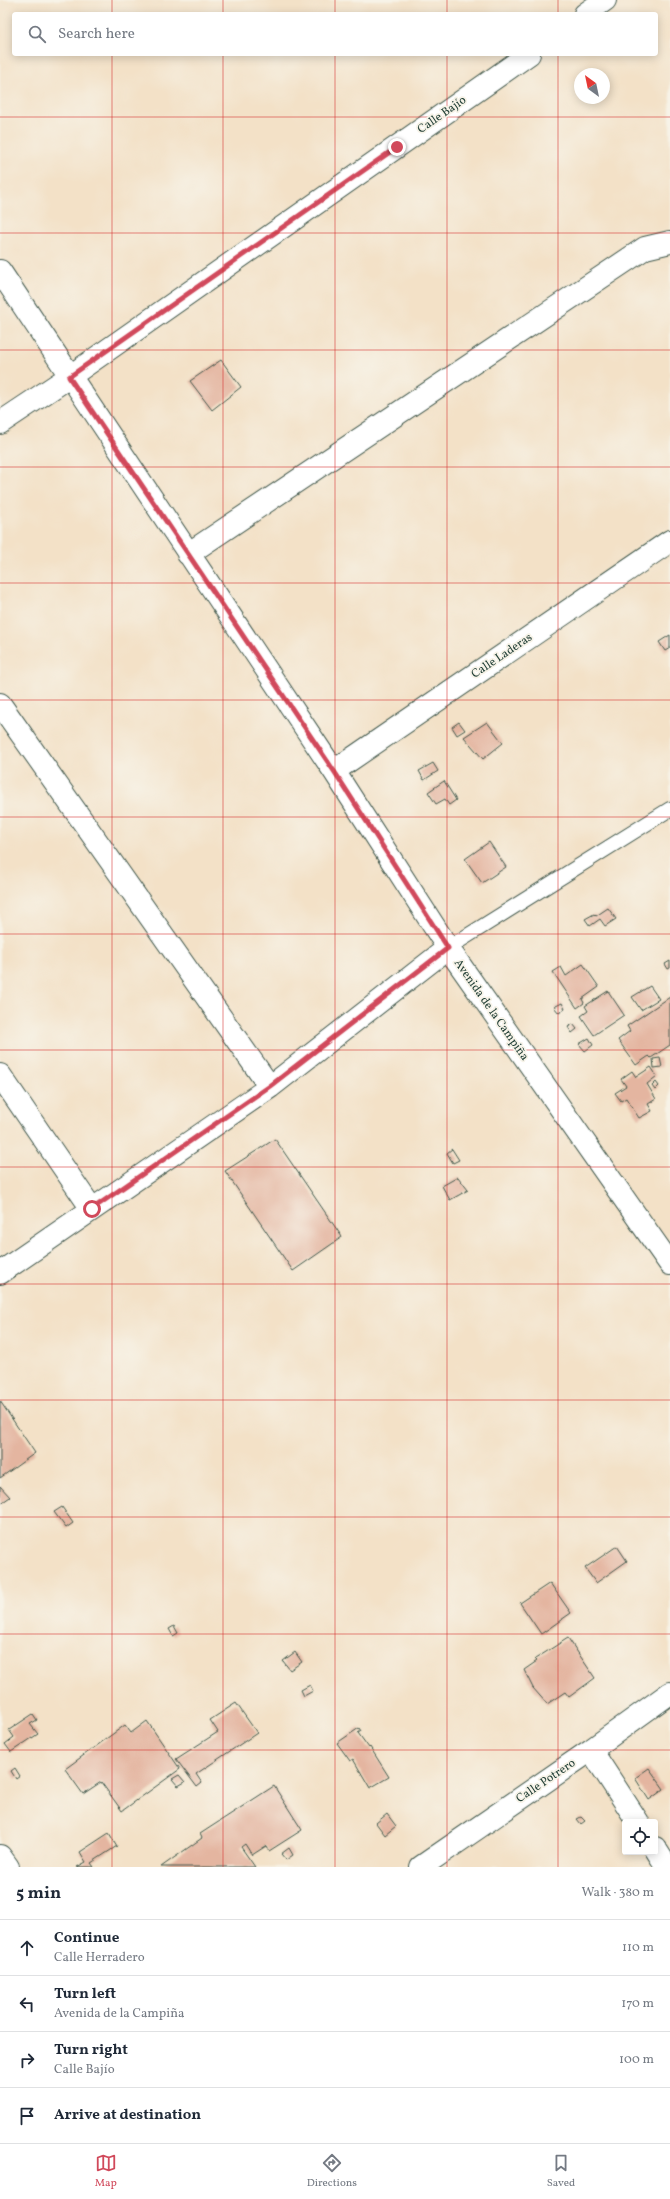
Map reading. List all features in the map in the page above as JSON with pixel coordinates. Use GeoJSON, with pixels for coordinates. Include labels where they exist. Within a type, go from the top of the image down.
{"type":"FeatureCollection","features":[{"type":"Feature","properties":{"kind":"street"},"geometry":{"type":"LineString","coordinates":[[588,12],[605,0]]}},
{"type":"Feature","properties":{"kind":"street","name":"Calle Bajío"},"geometry":{"type":"LineString","coordinates":[[0,423],[69,377],[526,56]]}},
{"type":"Feature","properties":{"kind":"street"},"geometry":{"type":"LineString","coordinates":[[188,554],[645,248],[670,242]]}},
{"type":"Feature","properties":{"kind":"street","name":"Avenida de la Campiña"},"geometry":{"type":"LineString","coordinates":[[0,271],[69,377],[334,771],[448,948],[670,1264]]}},
{"type":"Feature","properties":{"kind":"street","name":"Calle Laderas"},"geometry":{"type":"LineString","coordinates":[[334,771],[670,541]]}},
{"type":"Feature","properties":{"kind":"street"},"geometry":{"type":"LineString","coordinates":[[0,704],[270,1086]]}},
{"type":"Feature","properties":{"kind":"street"},"geometry":{"type":"LineString","coordinates":[[0,1273],[270,1086],[448,948]]}},
{"type":"Feature","properties":{"kind":"street"},"geometry":{"type":"LineString","coordinates":[[0,1075],[92,1209]]}},
{"type":"Feature","properties":{"kind":"street","name":"Calle Potrero"},"geometry":{"type":"LineString","coordinates":[[421,1867],[591,1750],[670,1693]]}},
{"type":"Feature","properties":{"kind":"street"},"geometry":{"type":"LineString","coordinates":[[591,1750],[636,1819]]}},
{"type":"Feature","properties":{"kind":"street"},"geometry":{"type":"LineString","coordinates":[[658,1853],[667,1867]]}},
{"type":"Feature","properties":{"kind":"street"},"geometry":{"type":"LineString","coordinates":[[0,1856],[8,1867]]}},
{"type":"Feature","properties":{"kind":"lane"},"geometry":{"type":"LineString","coordinates":[[448,948],[670,808]]}},
{"type":"Feature","properties":{"kind":"building"},"geometry":{"type":"Polygon","coordinates":[[[221,360],[241,387],[212,410],[190,381],[221,360]]]}},
{"type":"Feature","properties":{"kind":"building"},"geometry":{"type":"Polygon","coordinates":[[[670,635],[670,648],[665,651],[659,642],[670,635]]]}},
{"type":"Feature","properties":{"kind":"building"},"geometry":{"type":"Polygon","coordinates":[[[459,722],[465,730],[457,735],[452,727],[459,722]]]}},
{"type":"Feature","properties":{"kind":"building"},"geometry":{"type":"Polygon","coordinates":[[[487,722],[503,743],[483,759],[464,737],[487,722]]]}},
{"type":"Feature","properties":{"kind":"building"},"geometry":{"type":"Polygon","coordinates":[[[433,763],[438,771],[424,780],[419,771],[433,763]]]}},
{"type":"Feature","properties":{"kind":"building"},"geometry":{"type":"Polygon","coordinates":[[[444,781],[456,800],[449,805],[445,799],[436,804],[428,792],[444,781]]]}},
{"type":"Feature","properties":{"kind":"building"},"geometry":{"type":"Polygon","coordinates":[[[489,842],[506,867],[482,883],[465,859],[489,842]]]}},
{"type":"Feature","properties":{"kind":"building"},"geometry":{"type":"Polygon","coordinates":[[[608,908],[616,919],[605,926],[600,919],[590,926],[585,919],[594,914],[596,916],[608,908]]]}},
{"type":"Feature","properties":{"kind":"building"},"geometry":{"type":"Polygon","coordinates":[[[670,961],[670,968],[668,969],[665,964],[670,961]]]}},
{"type":"Feature","properties":{"kind":"building"},"geometry":{"type":"Polygon","coordinates":[[[583,964],[599,987],[582,999],[584,1003],[577,1008],[553,972],[561,967],[566,976],[583,964]]]}},
{"type":"Feature","properties":{"kind":"building"},"geometry":{"type":"Polygon","coordinates":[[[650,986],[659,999],[641,1010],[632,997],[650,986]]]}},
{"type":"Feature","properties":{"kind":"building"},"geometry":{"type":"Polygon","coordinates":[[[608,991],[624,1015],[594,1035],[581,1016],[588,1011],[585,1006],[608,991]]]}},
{"type":"Feature","properties":{"kind":"building"},"geometry":{"type":"Polygon","coordinates":[[[670,997],[670,1045],[651,1058],[649,1056],[636,1065],[618,1040],[630,1031],[627,1026],[670,997]]]}},
{"type":"Feature","properties":{"kind":"building"},"geometry":{"type":"Polygon","coordinates":[[[562,1003],[565,1009],[559,1013],[554,1007],[562,1003]]]}},
{"type":"Feature","properties":{"kind":"building"},"geometry":{"type":"Polygon","coordinates":[[[573,1024],[577,1029],[572,1033],[568,1027],[573,1024]]]}},
{"type":"Feature","properties":{"kind":"building"},"geometry":{"type":"Polygon","coordinates":[[[589,1038],[593,1045],[585,1051],[579,1044],[589,1038]]]}},
{"type":"Feature","properties":{"kind":"building"},"geometry":{"type":"Polygon","coordinates":[[[660,1058],[662,1067],[654,1068],[653,1059],[660,1058]]]}},
{"type":"Feature","properties":{"kind":"building"},"geometry":{"type":"Polygon","coordinates":[[[651,1067],[657,1076],[647,1084],[656,1099],[648,1104],[652,1111],[639,1118],[626,1098],[621,1101],[615,1093],[626,1086],[621,1079],[632,1071],[636,1077],[651,1067]]]}},
{"type":"Feature","properties":{"kind":"building"},"geometry":{"type":"Polygon","coordinates":[[[656,1082],[659,1086],[655,1090],[652,1086],[656,1082]]]}},
{"type":"Feature","properties":{"kind":"building"},"geometry":{"type":"Polygon","coordinates":[[[275,1139],[342,1237],[293,1271],[225,1171],[275,1139]]]}},
{"type":"Feature","properties":{"kind":"building"},"geometry":{"type":"Polygon","coordinates":[[[452,1149],[459,1160],[453,1163],[447,1153],[452,1149]]]}},
{"type":"Feature","properties":{"kind":"building"},"geometry":{"type":"Polygon","coordinates":[[[458,1177],[468,1190],[450,1200],[442,1186],[458,1177]]]}},
{"type":"Feature","properties":{"kind":"building"},"geometry":{"type":"Polygon","coordinates":[[[0,1401],[35,1453],[0,1478],[0,1401]]]}},
{"type":"Feature","properties":{"kind":"building"},"geometry":{"type":"Polygon","coordinates":[[[0,1486],[10,1497],[0,1504],[0,1486]]]}},
{"type":"Feature","properties":{"kind":"building"},"geometry":{"type":"Polygon","coordinates":[[[62,1507],[73,1523],[66,1528],[54,1512],[62,1507]]]}},
{"type":"Feature","properties":{"kind":"building"},"geometry":{"type":"Polygon","coordinates":[[[617,1546],[627,1561],[596,1583],[585,1568],[617,1546]]]}},
{"type":"Feature","properties":{"kind":"building"},"geometry":{"type":"Polygon","coordinates":[[[550,1583],[571,1613],[541,1634],[520,1603],[550,1583]]]}},
{"type":"Feature","properties":{"kind":"building"},"geometry":{"type":"Polygon","coordinates":[[[174,1626],[178,1633],[173,1636],[169,1629],[174,1626]]]}},
{"type":"Feature","properties":{"kind":"building"},"geometry":{"type":"Polygon","coordinates":[[[568,1638],[595,1678],[569,1697],[565,1692],[547,1704],[533,1688],[524,1670],[537,1661],[535,1659],[568,1638]]]}},
{"type":"Feature","properties":{"kind":"building"},"geometry":{"type":"Polygon","coordinates":[[[295,1652],[302,1662],[290,1670],[283,1661],[295,1652]]]}},
{"type":"Feature","properties":{"kind":"building"},"geometry":{"type":"Polygon","coordinates":[[[310,1685],[313,1691],[304,1696],[301,1690],[310,1685]]]}},
{"type":"Feature","properties":{"kind":"building"},"geometry":{"type":"Polygon","coordinates":[[[236,1703],[257,1733],[196,1774],[202,1783],[197,1787],[176,1759],[218,1732],[210,1720],[236,1703]]]}},
{"type":"Feature","properties":{"kind":"building"},"geometry":{"type":"Polygon","coordinates":[[[33,1714],[37,1720],[30,1724],[38,1734],[11,1752],[5,1744],[14,1737],[9,1730],[33,1714]]]}},
{"type":"Feature","properties":{"kind":"building"},"geometry":{"type":"Polygon","coordinates":[[[147,1721],[180,1769],[122,1811],[101,1782],[83,1794],[65,1769],[125,1725],[131,1733],[147,1721]]]}},
{"type":"Feature","properties":{"kind":"building"},"geometry":{"type":"Polygon","coordinates":[[[359,1728],[361,1731],[358,1733],[369,1748],[370,1747],[389,1777],[370,1788],[353,1759],[350,1761],[337,1743],[359,1728]]]}},
{"type":"Feature","properties":{"kind":"building"},"geometry":{"type":"Polygon","coordinates":[[[15,1768],[20,1776],[16,1779],[11,1771],[15,1768]]]}},
{"type":"Feature","properties":{"kind":"building"},"geometry":{"type":"Polygon","coordinates":[[[649,1768],[664,1789],[649,1800],[635,1778],[649,1768]]]}},
{"type":"Feature","properties":{"kind":"building"},"geometry":{"type":"Polygon","coordinates":[[[179,1775],[185,1782],[178,1786],[172,1779],[179,1775]]]}},
{"type":"Feature","properties":{"kind":"building"},"geometry":{"type":"Polygon","coordinates":[[[274,1786],[302,1830],[269,1851],[266,1846],[252,1855],[245,1844],[241,1847],[255,1867],[161,1867],[202,1838],[200,1834],[274,1786]]]}},
{"type":"Feature","properties":{"kind":"building"},"geometry":{"type":"Polygon","coordinates":[[[387,1814],[396,1826],[385,1835],[376,1823],[387,1814]]]}},
{"type":"Feature","properties":{"kind":"building"},"geometry":{"type":"Polygon","coordinates":[[[581,1817],[585,1821],[581,1824],[577,1819],[581,1817]]]}},
{"type":"Feature","properties":{"kind":"building"},"geometry":{"type":"Polygon","coordinates":[[[109,1833],[117,1846],[91,1863],[94,1867],[77,1867],[86,1862],[80,1852],[109,1833]]]}},
{"type":"Feature","properties":{"kind":"building"},"geometry":{"type":"Polygon","coordinates":[[[289,1848],[293,1855],[286,1860],[281,1854],[289,1848]]]}},
{"type":"Feature","properties":{"kind":"route"},"geometry":{"type":"LineString","coordinates":[[92,1209],[270,1086],[448,948],[334,771],[69,377],[397,147]]}}]}
